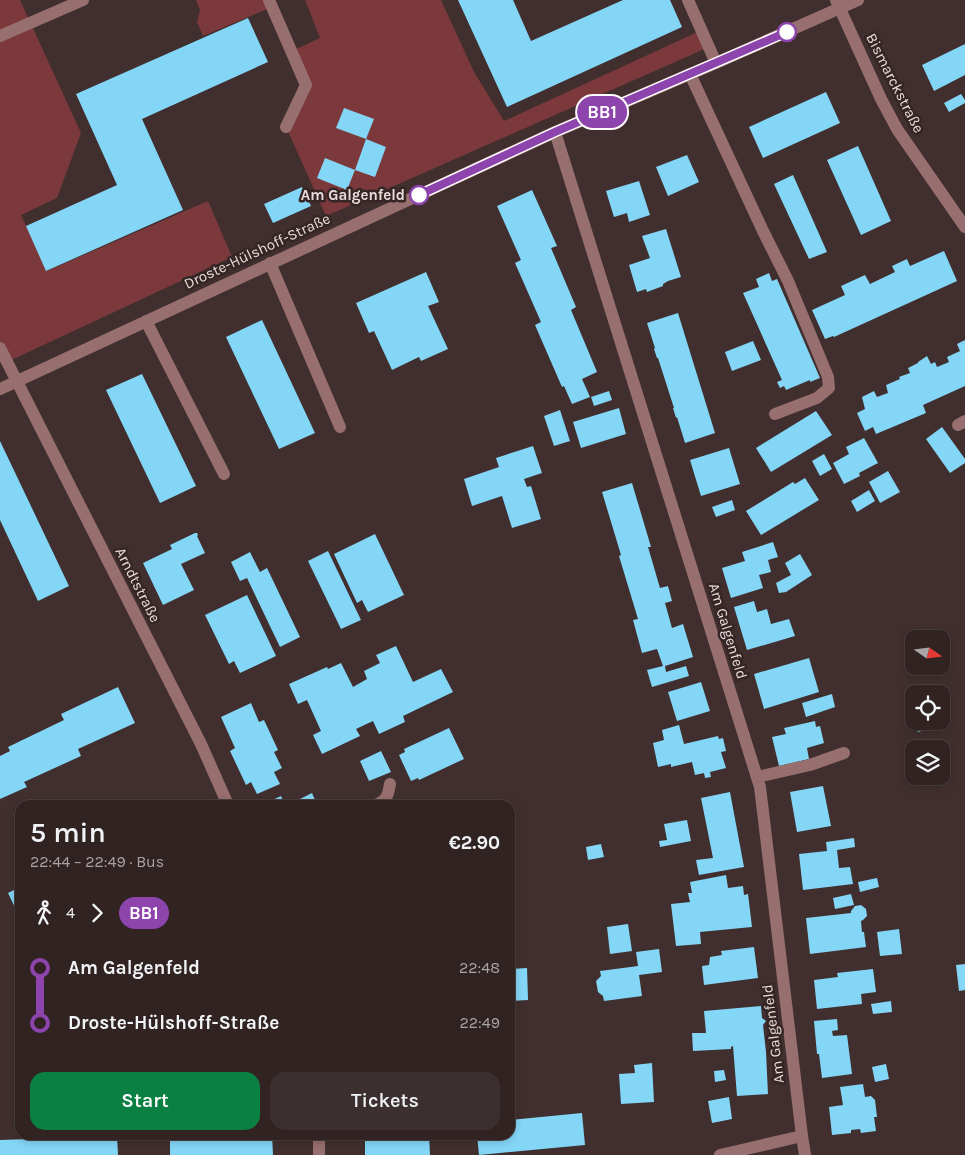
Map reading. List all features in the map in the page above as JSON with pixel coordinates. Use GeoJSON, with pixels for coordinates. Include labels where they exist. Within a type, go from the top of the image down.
{"type":"FeatureCollection","features":[{"type":"Feature","properties":{"kind":"street"},"geometry":{"type":"LineString","coordinates":[[0,36],[84,0]]}},
{"type":"Feature","properties":{"kind":"street"},"geometry":{"type":"LineString","coordinates":[[269,0],[306,85],[286,127]]}},
{"type":"Feature","properties":{"kind":"street"},"geometry":{"type":"LineString","coordinates":[[688,0],[716,63]]}},
{"type":"Feature","properties":{"kind":"street","name":"Droste-Hülshoff-Straße"},"geometry":{"type":"LineString","coordinates":[[0,389],[555,132],[716,63],[838,4],[858,0]]}},
{"type":"Feature","properties":{"kind":"street","name":"Bismarckstraße"},"geometry":{"type":"LineString","coordinates":[[838,4],[881,99],[897,129],[965,226]]}},
{"type":"Feature","properties":{"kind":"street"},"geometry":{"type":"LineString","coordinates":[[690,74],[788,281],[828,377],[829,388],[817,398],[775,414]]}},
{"type":"Feature","properties":{"kind":"street","name":"Am Galgenfeld"},"geometry":{"type":"LineString","coordinates":[[555,132],[760,787],[805,1155]]}},
{"type":"Feature","properties":{"kind":"street"},"geometry":{"type":"LineString","coordinates":[[270,263],[340,427]]}},
{"type":"Feature","properties":{"kind":"street"},"geometry":{"type":"LineString","coordinates":[[146,321],[224,474]]}},
{"type":"Feature","properties":{"kind":"street","name":"Arndtstraße"},"geometry":{"type":"LineString","coordinates":[[0,348],[201,744],[226,800]]}},
{"type":"Feature","properties":{"kind":"street"},"geometry":{"type":"LineString","coordinates":[[756,777],[810,765],[844,754]]}},
{"type":"Feature","properties":{"kind":"street"},"geometry":{"type":"LineString","coordinates":[[383,800],[388,796],[390,784]]}},
{"type":"Feature","properties":{"kind":"street"},"geometry":{"type":"LineString","coordinates":[[720,1155],[802,1136]]}},
{"type":"Feature","properties":{"kind":"street"},"geometry":{"type":"LineString","coordinates":[[319,1140],[319,1155]]}},
{"type":"Feature","properties":{"kind":"shaded area"},"geometry":{"type":"Polygon","coordinates":[[[0,0],[20,0],[81,133],[57,198],[21,215],[47,271],[208,201],[232,257],[7,362],[0,348],[0,0]]]}},
{"type":"Feature","properties":{"kind":"shaded area"},"geometry":{"type":"Polygon","coordinates":[[[196,0],[269,0],[272,7],[203,36],[197,22],[200,10],[196,0]]]}},
{"type":"Feature","properties":{"kind":"shaded area"},"geometry":{"type":"Polygon","coordinates":[[[305,0],[441,0],[474,72],[504,121],[702,30],[709,47],[326,216],[286,127],[306,85],[292,51],[320,38],[305,0]]]}},
{"type":"Feature","properties":{"kind":"building"},"geometry":{"type":"Polygon","coordinates":[[[458,0],[513,0],[531,41],[623,0],[670,0],[682,27],[507,107],[458,0]]]}},
{"type":"Feature","properties":{"kind":"building"},"geometry":{"type":"Polygon","coordinates":[[[248,18],[268,62],[142,119],[183,210],[46,271],[26,226],[117,185],[76,94],[248,18]]]}},
{"type":"Feature","properties":{"kind":"building"},"geometry":{"type":"Polygon","coordinates":[[[965,44],[965,75],[934,91],[922,65],[965,44]]]}},
{"type":"Feature","properties":{"kind":"building"},"geometry":{"type":"Polygon","coordinates":[[[826,92],[840,123],[763,158],[749,127],[826,92]]]}},
{"type":"Feature","properties":{"kind":"building"},"geometry":{"type":"Polygon","coordinates":[[[961,94],[965,103],[949,112],[944,103],[961,94]]]}},
{"type":"Feature","properties":{"kind":"building"},"geometry":{"type":"Polygon","coordinates":[[[344,108],[374,119],[366,139],[336,128],[344,108]]]}},
{"type":"Feature","properties":{"kind":"building"},"geometry":{"type":"Polygon","coordinates":[[[366,139],[386,147],[375,177],[355,170],[366,139]]]}},
{"type":"Feature","properties":{"kind":"building"},"geometry":{"type":"Polygon","coordinates":[[[858,146],[891,221],[861,235],[827,160],[858,146]]]}},
{"type":"Feature","properties":{"kind":"building"},"geometry":{"type":"Polygon","coordinates":[[[687,155],[699,182],[668,196],[656,167],[687,155]]]}},
{"type":"Feature","properties":{"kind":"building"},"geometry":{"type":"Polygon","coordinates":[[[325,158],[355,170],[347,190],[317,178],[325,158]]]}},
{"type":"Feature","properties":{"kind":"building"},"geometry":{"type":"Polygon","coordinates":[[[793,175],[827,252],[809,259],[774,184],[793,175]]]}},
{"type":"Feature","properties":{"kind":"building"},"geometry":{"type":"Polygon","coordinates":[[[639,181],[650,215],[629,222],[627,213],[614,217],[606,191],[639,181]]]}},
{"type":"Feature","properties":{"kind":"building"},"geometry":{"type":"Polygon","coordinates":[[[302,187],[311,206],[273,223],[264,204],[302,187]]]}},
{"type":"Feature","properties":{"kind":"building"},"geometry":{"type":"Polygon","coordinates":[[[532,190],[557,246],[551,248],[576,307],[571,310],[597,372],[582,379],[590,397],[572,404],[564,386],[562,387],[535,325],[541,322],[515,263],[521,260],[497,206],[532,190]]]}},
{"type":"Feature","properties":{"kind":"building"},"geometry":{"type":"Polygon","coordinates":[[[666,229],[681,277],[668,281],[663,286],[647,292],[646,289],[637,292],[629,265],[650,258],[642,236],[666,229]]]}},
{"type":"Feature","properties":{"kind":"building"},"geometry":{"type":"Polygon","coordinates":[[[944,251],[957,281],[834,337],[825,339],[812,310],[845,295],[841,286],[865,275],[870,284],[895,272],[892,266],[907,259],[910,266],[944,251]]]}},
{"type":"Feature","properties":{"kind":"building"},"geometry":{"type":"Polygon","coordinates":[[[426,272],[439,302],[428,306],[448,349],[421,361],[419,357],[392,370],[374,331],[369,333],[356,303],[426,272]]]}},
{"type":"Feature","properties":{"kind":"building"},"geometry":{"type":"Polygon","coordinates":[[[769,273],[772,281],[777,279],[820,378],[786,390],[784,386],[780,388],[777,382],[782,380],[743,293],[759,287],[756,279],[769,273]]]}},
{"type":"Feature","properties":{"kind":"building"},"geometry":{"type":"Polygon","coordinates":[[[678,313],[715,433],[685,443],[647,323],[678,313]]]}},
{"type":"Feature","properties":{"kind":"building"},"geometry":{"type":"Polygon","coordinates":[[[262,320],[315,433],[279,449],[226,337],[262,320]]]}},
{"type":"Feature","properties":{"kind":"building"},"geometry":{"type":"Polygon","coordinates":[[[965,340],[965,386],[923,405],[926,413],[876,434],[873,427],[865,431],[857,413],[865,409],[862,397],[874,391],[877,397],[888,393],[886,385],[910,373],[908,368],[927,356],[931,364],[935,362],[937,367],[949,362],[947,357],[960,351],[957,344],[965,340]]]}},
{"type":"Feature","properties":{"kind":"building"},"geometry":{"type":"Polygon","coordinates":[[[753,341],[761,360],[732,371],[725,352],[753,341]]]}},
{"type":"Feature","properties":{"kind":"building"},"geometry":{"type":"Polygon","coordinates":[[[142,374],[196,486],[160,503],[106,390],[142,374]]]}},
{"type":"Feature","properties":{"kind":"building"},"geometry":{"type":"Polygon","coordinates":[[[609,391],[612,400],[594,406],[591,397],[609,391]]]}},
{"type":"Feature","properties":{"kind":"building"},"geometry":{"type":"Polygon","coordinates":[[[619,408],[626,434],[581,448],[573,422],[619,408]]]}},
{"type":"Feature","properties":{"kind":"building"},"geometry":{"type":"Polygon","coordinates":[[[560,410],[570,441],[554,446],[544,416],[560,410]]]}},
{"type":"Feature","properties":{"kind":"building"},"geometry":{"type":"Polygon","coordinates":[[[816,411],[832,435],[771,472],[756,448],[816,411]]]}},
{"type":"Feature","properties":{"kind":"building"},"geometry":{"type":"Polygon","coordinates":[[[942,427],[965,459],[965,463],[950,473],[926,439],[942,427]]]}},
{"type":"Feature","properties":{"kind":"building"},"geometry":{"type":"Polygon","coordinates":[[[864,438],[878,463],[859,473],[860,476],[844,484],[833,463],[849,454],[846,447],[864,438]]]}},
{"type":"Feature","properties":{"kind":"building"},"geometry":{"type":"Polygon","coordinates":[[[0,441],[69,586],[38,601],[0,520],[0,441]]]}},
{"type":"Feature","properties":{"kind":"building"},"geometry":{"type":"Polygon","coordinates":[[[533,446],[542,473],[524,479],[527,487],[531,486],[541,519],[512,528],[502,496],[472,506],[464,479],[499,467],[496,458],[533,446]]]}},
{"type":"Feature","properties":{"kind":"building"},"geometry":{"type":"Polygon","coordinates":[[[729,448],[740,484],[701,496],[690,460],[729,448]]]}},
{"type":"Feature","properties":{"kind":"building"},"geometry":{"type":"Polygon","coordinates":[[[824,454],[832,469],[820,476],[812,461],[824,454]]]}},
{"type":"Feature","properties":{"kind":"building"},"geometry":{"type":"Polygon","coordinates":[[[888,471],[900,492],[880,503],[869,482],[888,471]]]}},
{"type":"Feature","properties":{"kind":"building"},"geometry":{"type":"Polygon","coordinates":[[[805,478],[819,500],[761,535],[746,511],[793,482],[795,484],[805,478]]]}},
{"type":"Feature","properties":{"kind":"building"},"geometry":{"type":"Polygon","coordinates":[[[632,483],[651,547],[648,547],[660,588],[668,586],[672,601],[665,603],[672,628],[683,624],[693,657],[665,666],[666,672],[686,666],[689,676],[652,687],[647,670],[663,666],[657,649],[642,653],[633,620],[638,619],[602,492],[632,483]]]}},
{"type":"Feature","properties":{"kind":"building"},"geometry":{"type":"Polygon","coordinates":[[[869,490],[875,501],[857,512],[851,501],[869,490]]]}},
{"type":"Feature","properties":{"kind":"building"},"geometry":{"type":"Polygon","coordinates":[[[732,500],[735,510],[716,517],[712,507],[732,500]]]}},
{"type":"Feature","properties":{"kind":"building"},"geometry":{"type":"Polygon","coordinates":[[[195,533],[198,535],[205,553],[181,564],[194,590],[163,605],[143,563],[172,549],[170,545],[195,533]]]}},
{"type":"Feature","properties":{"kind":"building"},"geometry":{"type":"Polygon","coordinates":[[[375,534],[404,595],[368,612],[362,600],[357,603],[334,554],[375,534]]]}},
{"type":"Feature","properties":{"kind":"building"},"geometry":{"type":"Polygon","coordinates":[[[773,542],[778,557],[768,560],[771,572],[759,575],[763,588],[731,598],[722,568],[745,561],[742,552],[773,542]]]}},
{"type":"Feature","properties":{"kind":"building"},"geometry":{"type":"Polygon","coordinates":[[[328,551],[361,620],[341,629],[308,561],[328,551]]]}},
{"type":"Feature","properties":{"kind":"building"},"geometry":{"type":"Polygon","coordinates":[[[250,552],[260,572],[267,568],[300,637],[280,647],[247,578],[240,581],[231,562],[250,552]]]}},
{"type":"Feature","properties":{"kind":"building"},"geometry":{"type":"Polygon","coordinates":[[[800,554],[812,575],[786,592],[779,593],[776,583],[791,575],[785,563],[800,554]]]}},
{"type":"Feature","properties":{"kind":"building"},"geometry":{"type":"Polygon","coordinates":[[[247,595],[276,656],[240,673],[234,661],[229,664],[205,615],[247,595]]]}},
{"type":"Feature","properties":{"kind":"building"},"geometry":{"type":"Polygon","coordinates":[[[754,601],[757,612],[767,609],[771,624],[789,619],[795,636],[747,650],[734,607],[754,601]]]}},
{"type":"Feature","properties":{"kind":"building"},"geometry":{"type":"Polygon","coordinates":[[[396,646],[413,682],[441,669],[453,692],[403,716],[405,722],[379,734],[373,721],[356,729],[360,736],[322,754],[313,735],[321,731],[307,700],[298,704],[289,684],[327,667],[328,669],[341,663],[353,687],[367,679],[364,671],[380,663],[376,655],[396,646]]]}},
{"type":"Feature","properties":{"kind":"building"},"geometry":{"type":"Polygon","coordinates":[[[809,658],[819,692],[764,709],[754,674],[809,658]]]}},
{"type":"Feature","properties":{"kind":"building"},"geometry":{"type":"Polygon","coordinates":[[[701,682],[710,711],[677,721],[668,692],[701,682]]]}},
{"type":"Feature","properties":{"kind":"building"},"geometry":{"type":"Polygon","coordinates":[[[118,687],[135,723],[78,749],[81,756],[24,782],[27,787],[0,799],[0,756],[10,751],[8,747],[64,720],[61,714],[118,687]]]}},
{"type":"Feature","properties":{"kind":"building"},"geometry":{"type":"Polygon","coordinates":[[[832,694],[835,707],[806,717],[802,703],[832,694]]]}},
{"type":"Feature","properties":{"kind":"building"},"geometry":{"type":"Polygon","coordinates":[[[251,703],[259,722],[264,720],[278,750],[274,752],[282,768],[274,772],[280,784],[257,794],[251,782],[246,785],[230,751],[235,748],[221,717],[251,703]]]}},
{"type":"Feature","properties":{"kind":"building"},"geometry":{"type":"Polygon","coordinates":[[[815,721],[816,727],[820,726],[824,743],[807,748],[809,759],[779,766],[772,737],[786,734],[784,728],[815,721]]]}},
{"type":"Feature","properties":{"kind":"building"},"geometry":{"type":"Polygon","coordinates":[[[679,725],[684,744],[718,736],[719,739],[723,738],[726,751],[721,752],[726,768],[710,772],[711,777],[705,778],[704,773],[695,775],[692,762],[671,767],[671,764],[658,767],[653,743],[664,740],[662,730],[679,725]]]}},
{"type":"Feature","properties":{"kind":"building"},"geometry":{"type":"Polygon","coordinates":[[[449,728],[464,759],[419,780],[418,778],[411,781],[399,755],[405,752],[404,749],[449,728]]]}},
{"type":"Feature","properties":{"kind":"building"},"geometry":{"type":"Polygon","coordinates":[[[381,751],[391,772],[369,781],[360,761],[381,751]]]}},
{"type":"Feature","properties":{"kind":"building"},"geometry":{"type":"Polygon","coordinates":[[[823,786],[831,826],[797,832],[790,792],[823,786]]]}},
{"type":"Feature","properties":{"kind":"building"},"geometry":{"type":"Polygon","coordinates":[[[730,792],[744,867],[699,875],[696,860],[713,858],[701,798],[730,792]]]}},
{"type":"Feature","properties":{"kind":"building"},"geometry":{"type":"Polygon","coordinates":[[[312,793],[315,800],[298,800],[312,793]]]}},
{"type":"Feature","properties":{"kind":"building"},"geometry":{"type":"Polygon","coordinates":[[[281,796],[283,800],[273,800],[281,796]]]}},
{"type":"Feature","properties":{"kind":"building"},"geometry":{"type":"Polygon","coordinates":[[[687,820],[691,841],[660,847],[659,841],[667,840],[664,824],[687,820]]]}},
{"type":"Feature","properties":{"kind":"building"},"geometry":{"type":"Polygon","coordinates":[[[854,838],[855,847],[837,850],[839,868],[850,867],[853,884],[803,890],[799,854],[827,851],[826,842],[854,838]]]}},
{"type":"Feature","properties":{"kind":"building"},"geometry":{"type":"Polygon","coordinates":[[[601,844],[604,857],[588,860],[586,847],[601,844]]]}},
{"type":"Feature","properties":{"kind":"building"},"geometry":{"type":"Polygon","coordinates":[[[726,875],[728,888],[743,886],[744,895],[748,894],[752,927],[700,932],[701,944],[676,946],[671,904],[690,902],[688,893],[692,893],[690,882],[726,875]]]}},
{"type":"Feature","properties":{"kind":"building"},"geometry":{"type":"Polygon","coordinates":[[[877,878],[879,887],[860,892],[858,882],[877,878]]]}},
{"type":"Feature","properties":{"kind":"building"},"geometry":{"type":"Polygon","coordinates":[[[15,890],[15,908],[8,893],[15,890]]]}},
{"type":"Feature","properties":{"kind":"building"},"geometry":{"type":"Polygon","coordinates":[[[851,894],[854,905],[835,909],[833,898],[851,894]]]}},
{"type":"Feature","properties":{"kind":"building"},"geometry":{"type":"Polygon","coordinates":[[[861,905],[866,909],[867,916],[861,921],[866,947],[810,954],[806,918],[851,913],[855,906],[861,905]]]}},
{"type":"Feature","properties":{"kind":"building"},"geometry":{"type":"Polygon","coordinates":[[[628,924],[632,951],[610,954],[607,927],[628,924]]]}},
{"type":"Feature","properties":{"kind":"building"},"geometry":{"type":"Polygon","coordinates":[[[899,929],[902,954],[880,956],[877,932],[899,929]]]}},
{"type":"Feature","properties":{"kind":"building"},"geometry":{"type":"Polygon","coordinates":[[[754,947],[758,978],[704,985],[702,966],[709,965],[710,957],[722,955],[721,951],[754,947]]]}},
{"type":"Feature","properties":{"kind":"building"},"geometry":{"type":"Polygon","coordinates":[[[659,949],[662,972],[639,975],[642,996],[604,1001],[603,996],[598,992],[596,981],[601,976],[600,971],[638,966],[636,952],[659,949]]]}},
{"type":"Feature","properties":{"kind":"building"},"geometry":{"type":"Polygon","coordinates":[[[965,964],[965,990],[959,991],[956,965],[965,964]]]}},
{"type":"Feature","properties":{"kind":"building"},"geometry":{"type":"Polygon","coordinates":[[[527,968],[528,1000],[515,1001],[515,969],[527,968]]]}},
{"type":"Feature","properties":{"kind":"building"},"geometry":{"type":"Polygon","coordinates":[[[873,969],[876,992],[861,994],[862,1004],[817,1009],[814,980],[838,977],[837,973],[873,969]]]}},
{"type":"Feature","properties":{"kind":"building"},"geometry":{"type":"Polygon","coordinates":[[[891,1001],[892,1012],[873,1014],[871,1004],[891,1001]]]}},
{"type":"Feature","properties":{"kind":"building"},"geometry":{"type":"Polygon","coordinates":[[[761,1006],[762,1018],[766,1021],[763,1025],[768,1094],[737,1096],[733,1046],[731,1049],[693,1051],[692,1033],[706,1033],[704,1011],[761,1006]]]}},
{"type":"Feature","properties":{"kind":"building"},"geometry":{"type":"Polygon","coordinates":[[[837,1019],[838,1030],[832,1031],[833,1036],[847,1035],[852,1074],[822,1078],[819,1054],[817,1054],[814,1021],[837,1019]]]}},
{"type":"Feature","properties":{"kind":"building"},"geometry":{"type":"Polygon","coordinates":[[[652,1063],[654,1102],[621,1104],[619,1074],[635,1073],[634,1065],[652,1063]]]}},
{"type":"Feature","properties":{"kind":"building"},"geometry":{"type":"Polygon","coordinates":[[[886,1064],[889,1079],[875,1082],[872,1067],[886,1064]]]}},
{"type":"Feature","properties":{"kind":"building"},"geometry":{"type":"Polygon","coordinates":[[[724,1070],[726,1080],[715,1082],[714,1071],[724,1070]]]}},
{"type":"Feature","properties":{"kind":"building"},"geometry":{"type":"Polygon","coordinates":[[[863,1084],[865,1097],[871,1096],[875,1100],[877,1117],[874,1117],[876,1131],[861,1133],[860,1129],[851,1130],[851,1133],[832,1135],[829,1107],[843,1105],[840,1087],[863,1084]]]}},
{"type":"Feature","properties":{"kind":"building"},"geometry":{"type":"Polygon","coordinates":[[[729,1097],[732,1119],[712,1123],[708,1101],[729,1097]]]}},
{"type":"Feature","properties":{"kind":"building"},"geometry":{"type":"Polygon","coordinates":[[[582,1113],[585,1145],[479,1155],[478,1140],[515,1140],[515,1120],[582,1113]]]}},
{"type":"Feature","properties":{"kind":"building"},"geometry":{"type":"Polygon","coordinates":[[[0,1140],[117,1140],[118,1155],[0,1155],[0,1140]]]}},
{"type":"Feature","properties":{"kind":"building"},"geometry":{"type":"Polygon","coordinates":[[[170,1140],[272,1140],[273,1155],[170,1155],[170,1140]]]}},
{"type":"Feature","properties":{"kind":"building"},"geometry":{"type":"Polygon","coordinates":[[[365,1140],[429,1140],[430,1155],[365,1155],[365,1140]]]}},
{"type":"Feature","properties":{"kind":"bus line","name":"BB1"},"geometry":{"type":"LineString","coordinates":[[419,195],[555,132],[787,32]]}},
{"type":"Feature","properties":{"kind":"place","name":"Am Galgenfeld"},"geometry":{"type":"Point","coordinates":[419,195]}}]}
